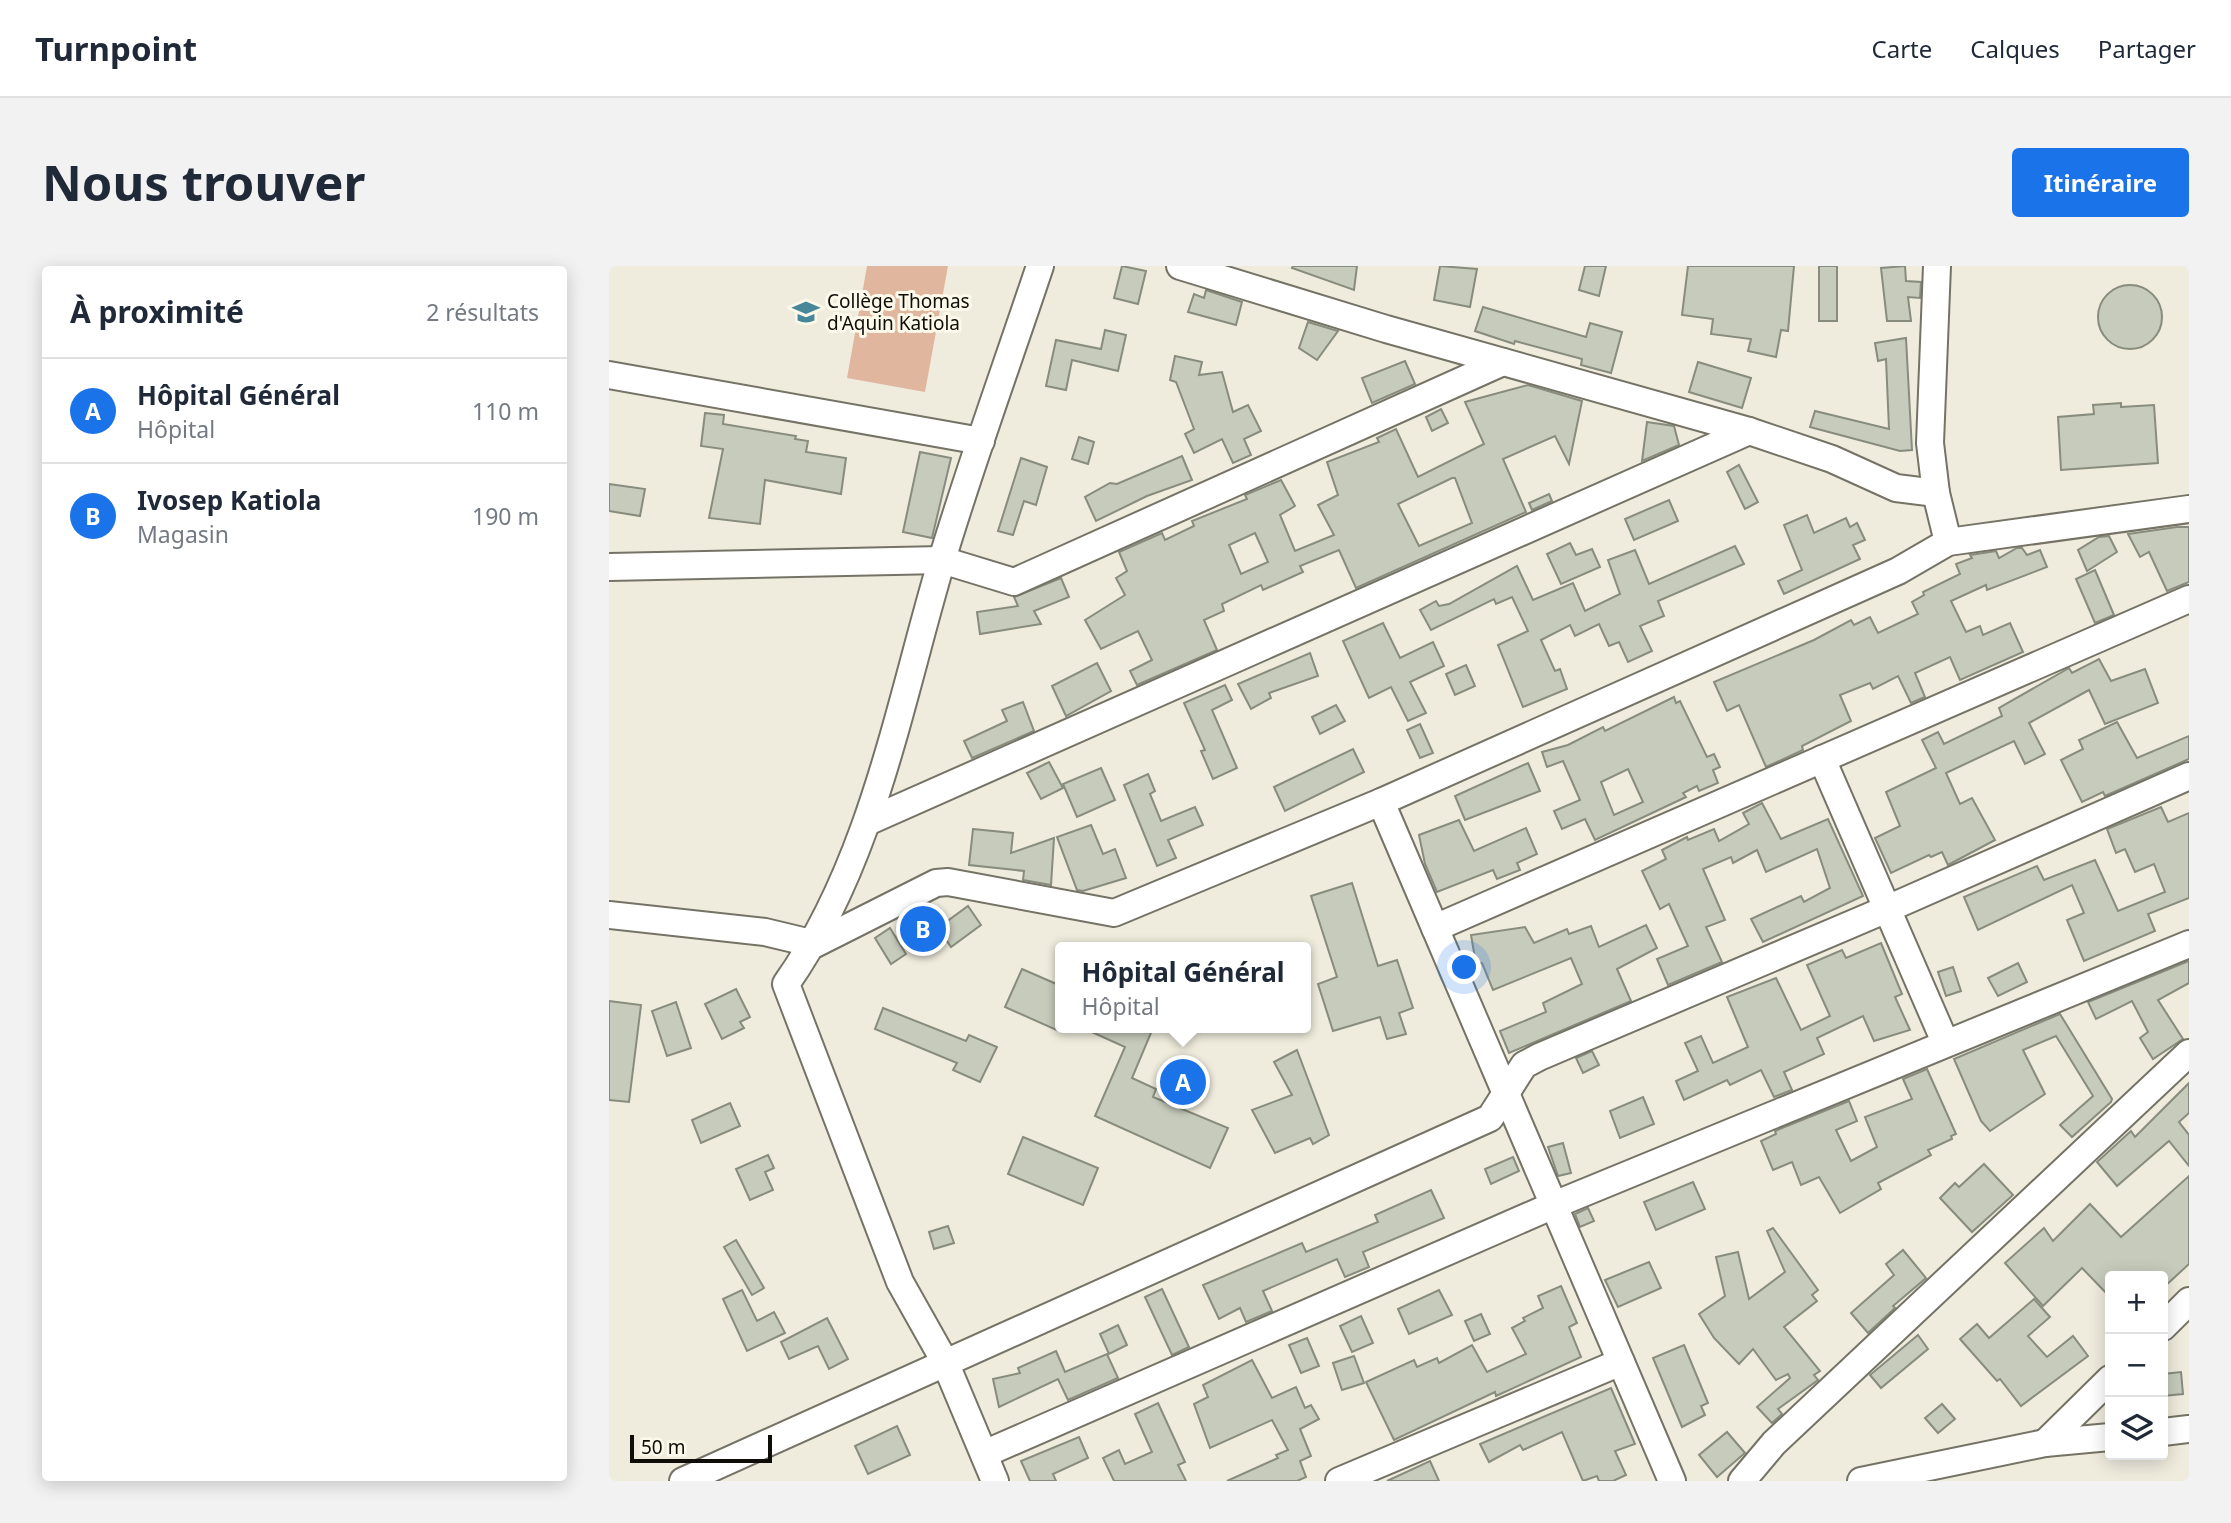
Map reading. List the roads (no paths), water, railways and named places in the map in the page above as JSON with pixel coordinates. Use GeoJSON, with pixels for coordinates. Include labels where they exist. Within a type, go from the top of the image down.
{"type":"FeatureCollection","features":[{"type":"Feature","properties":{"kind":"street"},"geometry":{"type":"LineString","coordinates":[[995,1481],[945,1362],[900,1282],[786,985],[814,944],[867,821],[942,560],[1040,266]]}},
{"type":"Feature","properties":{"kind":"street"},"geometry":{"type":"LineString","coordinates":[[1180,266],[1503,362],[1749,431],[1832,458],[1896,488],[1936,493]]}},
{"type":"Feature","properties":{"kind":"street"},"geometry":{"type":"LineString","coordinates":[[1937,266],[1930,443],[1936,493],[1948,542]]}},
{"type":"Feature","properties":{"kind":"street"},"geometry":{"type":"LineString","coordinates":[[609,566],[942,560],[1014,582],[1503,362]]}},
{"type":"Feature","properties":{"kind":"street"},"geometry":{"type":"LineString","coordinates":[[609,375],[981,441]]}},
{"type":"Feature","properties":{"kind":"street"},"geometry":{"type":"LineString","coordinates":[[867,821],[1749,431]]}},
{"type":"Feature","properties":{"kind":"street"},"geometry":{"type":"LineString","coordinates":[[609,915],[765,932],[814,944],[936,883],[948,882],[1114,914],[1381,802],[1898,571],[1948,542],[2189,509]]}},
{"type":"Feature","properties":{"kind":"street"},"geometry":{"type":"LineString","coordinates":[[1435,928],[2189,599]]}},
{"type":"Feature","properties":{"kind":"street"},"geometry":{"type":"LineString","coordinates":[[1822,759],[1945,1042]]}},
{"type":"Feature","properties":{"kind":"street"},"geometry":{"type":"LineString","coordinates":[[683,1481],[1490,1118],[1524,1065],[1539,1057],[1887,909],[2189,776]]}},
{"type":"Feature","properties":{"kind":"street"},"geometry":{"type":"LineString","coordinates":[[1381,802],[1672,1481]]}},
{"type":"Feature","properties":{"kind":"street"},"geometry":{"type":"LineString","coordinates":[[984,1454],[1554,1205],[1945,1042],[2189,944]]}},
{"type":"Feature","properties":{"kind":"street"},"geometry":{"type":"LineString","coordinates":[[1742,1481],[1774,1443],[2189,1053]]}},
{"type":"Feature","properties":{"kind":"street"},"geometry":{"type":"LineString","coordinates":[[2168,1322],[2189,1301]]}},
{"type":"Feature","properties":{"kind":"street"},"geometry":{"type":"LineString","coordinates":[[1339,1481],[1621,1362]]}},
{"type":"Feature","properties":{"kind":"street"},"geometry":{"type":"LineString","coordinates":[[2045,1443],[2105,1383]]}},
{"type":"Feature","properties":{"kind":"street"},"geometry":{"type":"LineString","coordinates":[[2168,1431],[2189,1429]]}},
{"type":"Feature","properties":{"kind":"street"},"geometry":{"type":"LineString","coordinates":[[1861,1481],[2045,1443],[2105,1437]]}},
{"type":"Feature","properties":{"kind":"place","name":"Collège Thomas d'Aquin Katiola"},"geometry":{"type":"Point","coordinates":[806,312]}},
{"type":"Feature","properties":{"kind":"place","name":"Ivosep Katiola"},"geometry":{"type":"Point","coordinates":[923,929]}},
{"type":"Feature","properties":{"kind":"place","name":"Hôpital Général"},"geometry":{"type":"Point","coordinates":[1183,1082]}}]}
